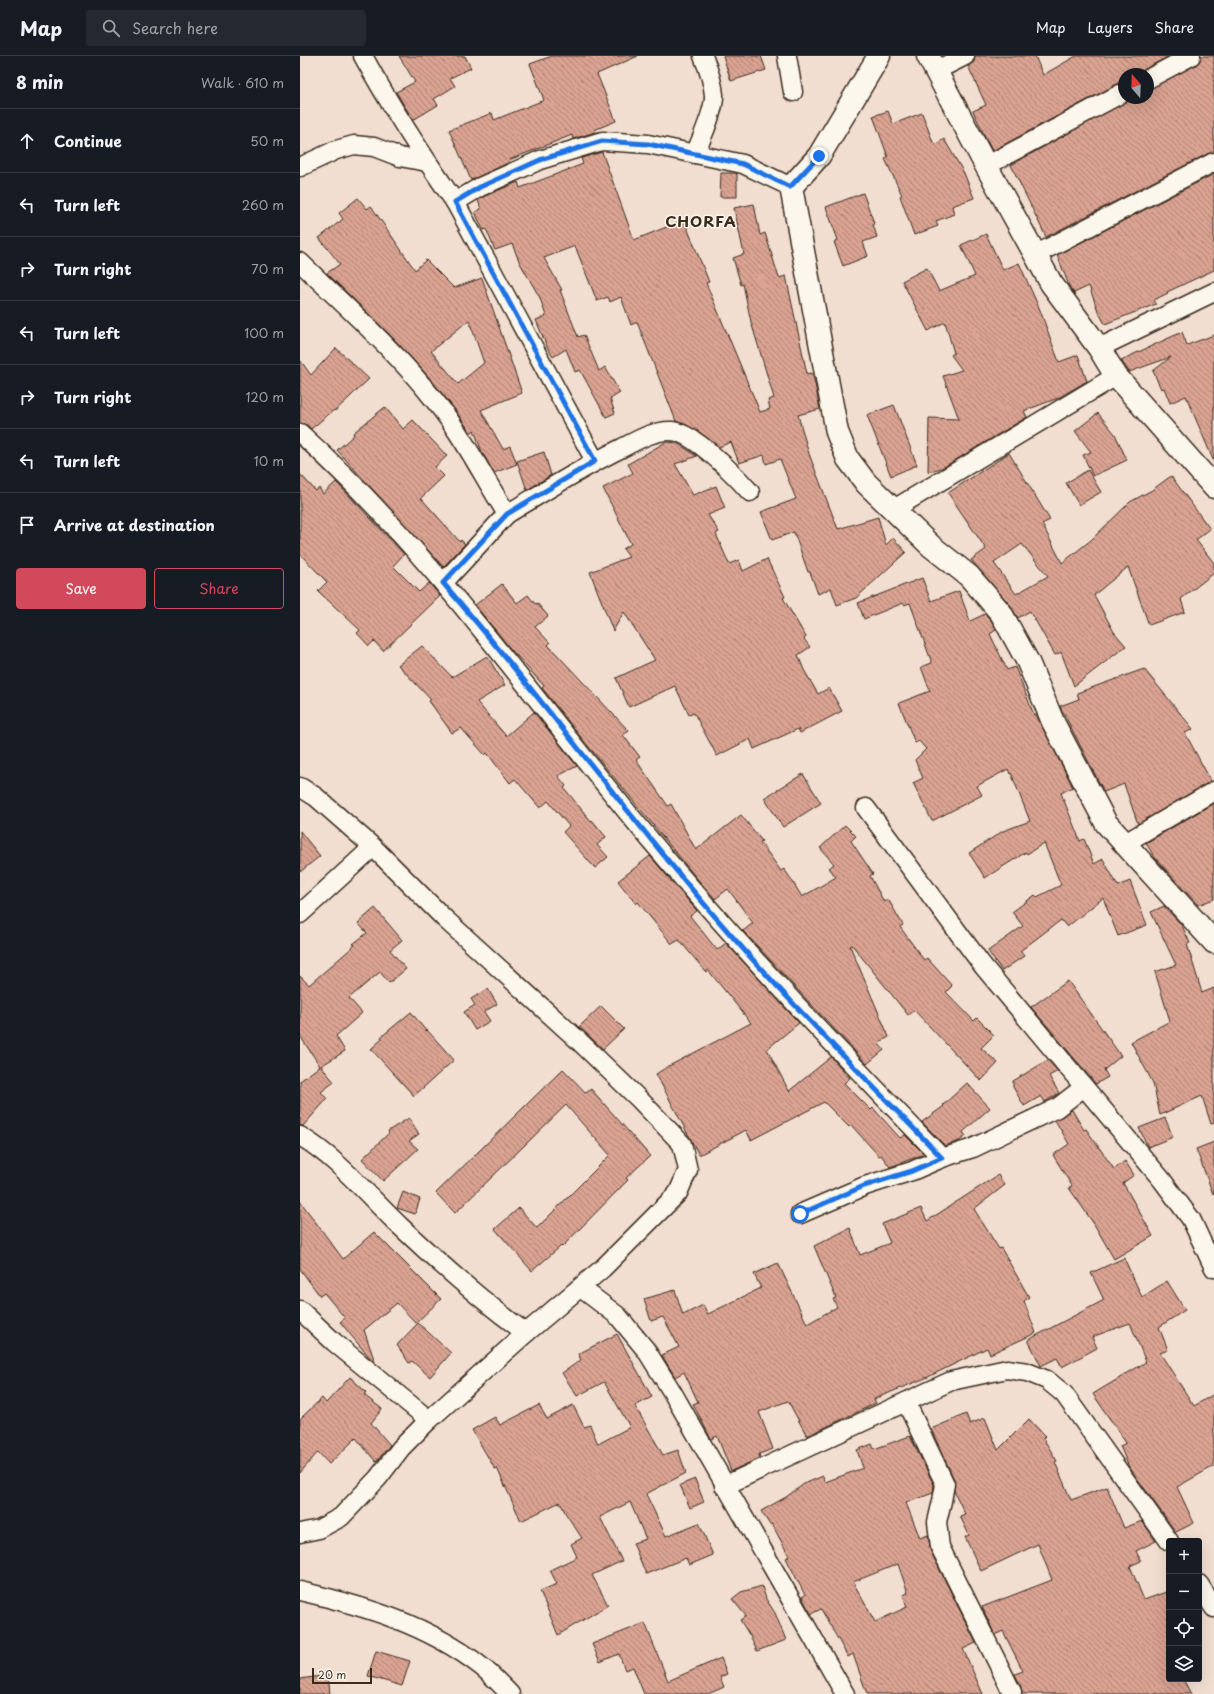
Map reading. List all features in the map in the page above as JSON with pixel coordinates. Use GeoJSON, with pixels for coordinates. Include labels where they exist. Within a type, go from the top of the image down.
{"type":"FeatureCollection","features":[{"type":"Feature","properties":{"kind":"street"},"geometry":{"type":"LineString","coordinates":[[363,56],[392,108],[455,202],[595,461]]}},
{"type":"Feature","properties":{"kind":"street"},"geometry":{"type":"LineString","coordinates":[[695,154],[707,125],[714,96],[710,73],[703,56]]}},
{"type":"Feature","properties":{"kind":"street"},"geometry":{"type":"LineString","coordinates":[[787,56],[793,92]]}},
{"type":"Feature","properties":{"kind":"street"},"geometry":{"type":"LineString","coordinates":[[790,187],[819,156],[879,56]]}},
{"type":"Feature","properties":{"kind":"street"},"geometry":{"type":"LineString","coordinates":[[964,56],[932,63],[986,166],[1051,283],[1099,348],[1116,376],[1214,487]]}},
{"type":"Feature","properties":{"kind":"street"},"geometry":{"type":"LineString","coordinates":[[1154,76],[1191,56]]}},
{"type":"Feature","properties":{"kind":"street"},"geometry":{"type":"LineString","coordinates":[[986,166],[1118,95]]}},
{"type":"Feature","properties":{"kind":"street"},"geometry":{"type":"LineString","coordinates":[[455,202],[480,187],[540,160],[602,141],[648,144],[743,164],[790,187]]}},
{"type":"Feature","properties":{"kind":"street"},"geometry":{"type":"LineString","coordinates":[[300,167],[336,150],[354,145],[374,147],[400,157],[427,162]]}},
{"type":"Feature","properties":{"kind":"street"},"geometry":{"type":"LineString","coordinates":[[1035,255],[1214,162]]}},
{"type":"Feature","properties":{"kind":"street"},"geometry":{"type":"LineString","coordinates":[[790,187],[837,432],[848,459],[866,483],[931,546],[969,576],[1001,613],[1028,662],[1053,722],[1106,823],[1214,942]]}},
{"type":"Feature","properties":{"kind":"street"},"geometry":{"type":"LineString","coordinates":[[300,262],[383,344],[436,402],[507,514]]}},
{"type":"Feature","properties":{"kind":"street"},"geometry":{"type":"LineString","coordinates":[[1099,348],[1214,292]]}},
{"type":"Feature","properties":{"kind":"street"},"geometry":{"type":"LineString","coordinates":[[894,509],[1116,376]]}},
{"type":"Feature","properties":{"kind":"street"},"geometry":{"type":"LineString","coordinates":[[443,583],[507,514],[595,461],[652,434],[671,431],[682,434],[694,441],[732,472],[750,492]]}},
{"type":"Feature","properties":{"kind":"street"},"geometry":{"type":"LineString","coordinates":[[300,433],[336,465],[401,534],[483,629],[651,841],[724,928],[942,1158]]}},
{"type":"Feature","properties":{"kind":"street"},"geometry":{"type":"LineString","coordinates":[[300,787],[316,797],[373,847],[445,919],[640,1100],[682,1144],[688,1170],[678,1193],[604,1268],[526,1334],[429,1420],[401,1448],[378,1478],[341,1517],[319,1529],[300,1533]]}},
{"type":"Feature","properties":{"kind":"street"},"geometry":{"type":"LineString","coordinates":[[1125,843],[1214,791]]}},
{"type":"Feature","properties":{"kind":"street"},"geometry":{"type":"LineString","coordinates":[[866,808],[984,966],[1162,1180],[1191,1219],[1214,1268]]}},
{"type":"Feature","properties":{"kind":"street"},"geometry":{"type":"LineString","coordinates":[[300,914],[373,847]]}},
{"type":"Feature","properties":{"kind":"street"},"geometry":{"type":"LineString","coordinates":[[800,1214],[864,1186],[912,1171],[942,1158],[973,1148],[1057,1108],[1084,1087]]}},
{"type":"Feature","properties":{"kind":"street"},"geometry":{"type":"LineString","coordinates":[[300,1136],[320,1147],[402,1228],[490,1306],[526,1334]]}},
{"type":"Feature","properties":{"kind":"street"},"geometry":{"type":"LineString","coordinates":[[581,1288],[618,1316],[646,1350],[671,1390],[724,1486],[799,1612],[845,1694]]}},
{"type":"Feature","properties":{"kind":"street"},"geometry":{"type":"LineString","coordinates":[[300,1310],[334,1342],[429,1420]]}},
{"type":"Feature","properties":{"kind":"street"},"geometry":{"type":"LineString","coordinates":[[724,1486],[951,1381],[1007,1369],[1027,1372],[1047,1380],[1064,1394],[1167,1538]]}},
{"type":"Feature","properties":{"kind":"street"},"geometry":{"type":"LineString","coordinates":[[906,1402],[945,1484],[937,1522],[940,1547],[1012,1692]]}},
{"type":"Feature","properties":{"kind":"street"},"geometry":{"type":"LineString","coordinates":[[1202,1589],[1214,1608]]}},
{"type":"Feature","properties":{"kind":"street"},"geometry":{"type":"LineString","coordinates":[[300,1591],[350,1602],[408,1623],[447,1643],[482,1667],[510,1694]]}},
{"type":"Feature","properties":{"kind":"building"},"geometry":{"type":"Polygon","coordinates":[[[399,56],[465,56],[471,68],[450,78],[455,86],[434,99],[438,105],[413,120],[396,92],[415,82],[399,56]]]}},
{"type":"Feature","properties":{"kind":"building"},"geometry":{"type":"Polygon","coordinates":[[[552,56],[638,56],[597,74],[616,121],[594,130],[595,132],[573,139],[572,135],[509,160],[510,162],[471,180],[449,130],[492,113],[494,120],[544,100],[530,64],[552,56]]]}},
{"type":"Feature","properties":{"kind":"building"},"geometry":{"type":"Polygon","coordinates":[[[723,56],[761,56],[766,70],[731,81],[723,56]]]}},
{"type":"Feature","properties":{"kind":"building"},"geometry":{"type":"Polygon","coordinates":[[[975,56],[1035,56],[1043,75],[1076,56],[1169,56],[1147,68],[1118,68],[1118,84],[992,151],[973,111],[986,105],[968,66],[974,62],[975,56]]]}},
{"type":"Feature","properties":{"kind":"building"},"geometry":{"type":"Polygon","coordinates":[[[1201,56],[1214,56],[1214,152],[1209,153],[1046,237],[1011,165],[1121,104],[1154,104],[1154,86],[1196,65],[1200,61],[1201,56]]]}},
{"type":"Feature","properties":{"kind":"building"},"geometry":{"type":"Polygon","coordinates":[[[888,111],[893,124],[922,113],[934,145],[944,139],[964,173],[974,198],[952,206],[954,214],[936,221],[938,226],[914,235],[900,196],[902,195],[885,159],[888,157],[873,116],[888,111]]]}},
{"type":"Feature","properties":{"kind":"building"},"geometry":{"type":"Polygon","coordinates":[[[602,152],[634,240],[684,220],[709,282],[706,283],[760,412],[770,409],[768,400],[774,398],[751,322],[743,284],[741,285],[733,258],[744,254],[734,208],[754,204],[760,235],[765,233],[779,278],[786,276],[807,374],[812,373],[815,384],[820,409],[798,415],[809,454],[838,529],[878,517],[886,545],[893,538],[906,552],[856,598],[837,605],[831,588],[818,594],[810,572],[808,572],[794,532],[772,540],[761,512],[796,499],[780,459],[766,464],[764,455],[739,463],[731,442],[719,447],[696,430],[676,421],[637,322],[631,325],[621,297],[610,302],[608,297],[597,301],[575,246],[544,258],[562,290],[560,290],[578,337],[584,335],[599,371],[605,367],[620,393],[610,399],[615,413],[606,417],[580,370],[575,372],[566,349],[553,357],[547,347],[536,320],[546,316],[540,298],[520,263],[512,244],[495,250],[486,229],[483,230],[475,212],[481,209],[478,200],[518,182],[520,188],[583,164],[581,158],[602,152]]]}},
{"type":"Feature","properties":{"kind":"building"},"geometry":{"type":"Polygon","coordinates":[[[721,173],[737,173],[737,197],[720,197],[721,173]]]}},
{"type":"Feature","properties":{"kind":"building"},"geometry":{"type":"Polygon","coordinates":[[[1214,174],[1214,270],[1167,292],[1168,293],[1154,300],[1156,304],[1105,324],[1098,311],[1089,286],[1074,293],[1070,288],[1057,255],[1214,174]]]}},
{"type":"Feature","properties":{"kind":"building"},"geometry":{"type":"Polygon","coordinates":[[[863,193],[874,223],[877,237],[863,242],[868,256],[843,266],[834,242],[838,240],[826,207],[863,193]]]}},
{"type":"Feature","properties":{"kind":"building"},"geometry":{"type":"Polygon","coordinates":[[[358,198],[367,209],[371,206],[415,270],[426,260],[454,288],[482,278],[522,393],[481,410],[503,449],[510,446],[517,464],[494,473],[482,452],[474,430],[471,433],[453,407],[428,376],[395,340],[327,273],[340,264],[319,238],[343,219],[339,213],[358,198]],[[469,320],[431,351],[458,384],[484,363],[469,320]]]}},
{"type":"Feature","properties":{"kind":"building"},"geometry":{"type":"Polygon","coordinates":[[[986,234],[1003,270],[1019,263],[1040,310],[1059,362],[1078,355],[1087,381],[1058,398],[1024,411],[1027,417],[944,467],[928,472],[929,418],[959,419],[943,376],[962,370],[951,355],[954,353],[945,322],[928,331],[902,281],[927,268],[939,291],[975,276],[961,245],[986,234]]]}},
{"type":"Feature","properties":{"kind":"building"},"geometry":{"type":"Polygon","coordinates":[[[1182,332],[1187,345],[1214,335],[1214,462],[1186,396],[1170,403],[1164,388],[1161,389],[1153,371],[1171,357],[1129,372],[1121,360],[1182,332]]]}},
{"type":"Feature","properties":{"kind":"building"},"geometry":{"type":"Polygon","coordinates":[[[336,348],[369,379],[335,411],[334,410],[311,429],[307,425],[300,423],[300,360],[311,375],[336,348]]]}},
{"type":"Feature","properties":{"kind":"building"},"geometry":{"type":"Polygon","coordinates":[[[894,405],[917,465],[891,476],[867,415],[894,405]]]}},
{"type":"Feature","properties":{"kind":"building"},"geometry":{"type":"Polygon","coordinates":[[[385,407],[403,429],[413,420],[447,456],[435,467],[444,476],[421,498],[460,542],[461,540],[465,544],[443,567],[337,450],[354,435],[353,433],[385,407]]]}},
{"type":"Feature","properties":{"kind":"building"},"geometry":{"type":"Polygon","coordinates":[[[1098,413],[1115,434],[1127,460],[1093,476],[1083,455],[1091,452],[1075,431],[1098,413]]]}},
{"type":"Feature","properties":{"kind":"building"},"geometry":{"type":"Polygon","coordinates":[[[666,442],[677,443],[697,456],[675,464],[693,495],[716,486],[725,508],[708,515],[719,532],[716,534],[729,564],[739,560],[743,571],[767,559],[785,597],[783,598],[806,637],[804,639],[810,647],[798,655],[804,670],[818,694],[829,688],[842,711],[800,733],[798,729],[754,749],[750,739],[717,756],[694,713],[689,715],[675,686],[629,707],[616,678],[655,660],[624,612],[613,631],[590,572],[629,557],[623,549],[631,544],[603,488],[633,473],[628,464],[666,442]]]}},
{"type":"Feature","properties":{"kind":"building"},"geometry":{"type":"Polygon","coordinates":[[[544,452],[551,475],[527,490],[517,461],[544,452]]]}},
{"type":"Feature","properties":{"kind":"building"},"geometry":{"type":"Polygon","coordinates":[[[1009,453],[1050,520],[1042,524],[1062,563],[1091,540],[1130,502],[1152,490],[1171,476],[1210,529],[1196,540],[1214,563],[1214,573],[1181,599],[1185,612],[1149,625],[1128,567],[1094,595],[1114,632],[1126,646],[1074,686],[1061,652],[1055,655],[1030,611],[1018,618],[1010,605],[971,560],[986,549],[948,493],[1009,453]],[[1022,544],[994,563],[1016,594],[1048,576],[1022,544]]]}},
{"type":"Feature","properties":{"kind":"building"},"geometry":{"type":"Polygon","coordinates":[[[1088,470],[1101,492],[1079,505],[1066,483],[1088,470]]]}},
{"type":"Feature","properties":{"kind":"building"},"geometry":{"type":"Polygon","coordinates":[[[300,474],[316,491],[319,488],[323,494],[336,482],[404,554],[393,566],[419,592],[429,583],[440,596],[383,651],[374,641],[369,646],[357,633],[360,630],[318,591],[327,582],[300,554],[300,474]]]}},
{"type":"Feature","properties":{"kind":"building"},"geometry":{"type":"Polygon","coordinates":[[[922,578],[931,601],[959,591],[970,621],[985,614],[991,620],[996,630],[990,634],[1007,670],[1015,667],[1034,715],[1036,715],[1073,787],[1061,793],[1080,841],[1084,839],[1094,864],[1103,859],[1118,886],[1130,881],[1147,925],[1118,936],[1103,898],[1067,927],[1061,920],[1020,951],[1024,956],[1002,971],[988,951],[1023,926],[1012,912],[1035,895],[1037,897],[1061,885],[1044,843],[1027,854],[1026,852],[985,878],[969,853],[1003,831],[1030,821],[1011,773],[1010,774],[1008,769],[977,786],[982,795],[932,821],[913,783],[923,778],[915,760],[926,749],[919,741],[915,743],[899,703],[930,691],[921,667],[932,663],[910,603],[904,605],[903,603],[864,619],[858,603],[922,578]]]}},
{"type":"Feature","properties":{"kind":"building"},"geometry":{"type":"Polygon","coordinates":[[[502,584],[517,603],[528,595],[548,616],[535,627],[550,643],[548,645],[629,731],[623,735],[640,757],[636,760],[668,806],[671,804],[696,850],[741,815],[762,841],[760,842],[781,871],[784,869],[802,897],[836,877],[829,868],[834,864],[820,848],[845,825],[856,836],[851,841],[873,874],[870,876],[884,902],[888,899],[903,925],[900,927],[924,960],[927,958],[952,986],[946,992],[974,1021],[977,1018],[994,1035],[981,1048],[998,1063],[981,1081],[914,1010],[908,1015],[852,945],[850,946],[889,1037],[878,1043],[884,1050],[867,1064],[743,931],[753,923],[728,889],[715,899],[695,876],[575,730],[542,688],[544,686],[509,647],[475,605],[502,584]]]}},
{"type":"Feature","properties":{"kind":"building"},"geometry":{"type":"Polygon","coordinates":[[[422,646],[452,677],[487,656],[505,685],[477,702],[506,736],[534,712],[577,766],[558,776],[566,786],[564,788],[606,837],[597,845],[608,857],[595,868],[563,832],[569,826],[548,801],[540,808],[515,779],[510,783],[487,753],[485,755],[461,728],[452,733],[429,701],[431,700],[398,665],[422,646]]]}},
{"type":"Feature","properties":{"kind":"building"},"geometry":{"type":"Polygon","coordinates":[[[1144,669],[1193,729],[1185,733],[1211,781],[1138,824],[1124,784],[1104,792],[1060,706],[1079,699],[1077,693],[1144,669]]]}},
{"type":"Feature","properties":{"kind":"building"},"geometry":{"type":"Polygon","coordinates":[[[803,774],[821,803],[783,827],[764,798],[803,774]]]}},
{"type":"Feature","properties":{"kind":"building"},"geometry":{"type":"Polygon","coordinates":[[[1214,803],[1214,899],[1198,905],[1155,858],[1146,843],[1214,803]]]}},
{"type":"Feature","properties":{"kind":"building"},"geometry":{"type":"Polygon","coordinates":[[[300,831],[320,856],[300,872],[300,831]]]}},
{"type":"Feature","properties":{"kind":"building"},"geometry":{"type":"Polygon","coordinates":[[[650,856],[697,911],[690,916],[717,950],[726,943],[799,1023],[767,1049],[789,1091],[831,1057],[850,1078],[844,1083],[871,1110],[873,1108],[900,1138],[905,1135],[924,1154],[890,1167],[881,1155],[879,1156],[851,1125],[849,1127],[824,1102],[751,1140],[746,1130],[699,1155],[656,1074],[751,1023],[708,970],[706,972],[679,940],[672,944],[638,902],[636,904],[618,881],[650,856]]]}},
{"type":"Feature","properties":{"kind":"building"},"geometry":{"type":"Polygon","coordinates":[[[1164,906],[1181,924],[1190,943],[1187,944],[1202,993],[1214,988],[1214,1123],[1211,1124],[1202,1096],[1160,1115],[1153,1083],[1131,1042],[1170,1021],[1155,972],[1176,965],[1151,912],[1164,906]]]}},
{"type":"Feature","properties":{"kind":"building"},"geometry":{"type":"Polygon","coordinates":[[[375,908],[402,940],[390,950],[406,969],[389,983],[380,972],[349,998],[362,1013],[336,1036],[345,1051],[321,1066],[334,1082],[321,1092],[327,1099],[303,1126],[300,1126],[300,1081],[320,1066],[300,1036],[300,976],[309,985],[355,945],[353,944],[367,933],[358,923],[375,908]]]}},
{"type":"Feature","properties":{"kind":"building"},"geometry":{"type":"Polygon","coordinates":[[[1068,981],[1121,1056],[1104,1070],[1108,1077],[1096,1084],[1031,1007],[1068,981]]]}},
{"type":"Feature","properties":{"kind":"building"},"geometry":{"type":"Polygon","coordinates":[[[488,989],[497,1004],[484,1012],[490,1021],[475,1030],[464,1012],[475,1005],[471,999],[488,989]]]}},
{"type":"Feature","properties":{"kind":"building"},"geometry":{"type":"Polygon","coordinates":[[[601,1006],[624,1029],[603,1049],[579,1027],[601,1006]]]}},
{"type":"Feature","properties":{"kind":"building"},"geometry":{"type":"Polygon","coordinates":[[[411,1012],[426,1031],[427,1030],[454,1060],[414,1096],[371,1049],[382,1039],[381,1037],[411,1012]]]}},
{"type":"Feature","properties":{"kind":"building"},"geometry":{"type":"Polygon","coordinates":[[[1048,1060],[1058,1071],[1049,1076],[1059,1093],[1045,1102],[1041,1096],[1024,1106],[1013,1087],[1013,1081],[1048,1060]]]}},
{"type":"Feature","properties":{"kind":"building"},"geometry":{"type":"Polygon","coordinates":[[[563,1069],[586,1093],[591,1089],[650,1156],[626,1178],[628,1180],[562,1247],[561,1246],[532,1271],[495,1229],[519,1208],[537,1228],[610,1155],[566,1105],[455,1213],[436,1193],[563,1069]]]}},
{"type":"Feature","properties":{"kind":"building"},"geometry":{"type":"Polygon","coordinates":[[[967,1083],[990,1108],[963,1132],[966,1136],[959,1141],[945,1146],[922,1122],[944,1106],[943,1105],[967,1083]]]}},
{"type":"Feature","properties":{"kind":"building"},"geometry":{"type":"Polygon","coordinates":[[[1072,1110],[1084,1130],[1086,1129],[1114,1169],[1125,1161],[1134,1175],[1123,1183],[1153,1236],[1114,1259],[1094,1224],[1069,1188],[1072,1186],[1053,1155],[1069,1144],[1055,1120],[1072,1110]]]}},
{"type":"Feature","properties":{"kind":"building"},"geometry":{"type":"Polygon","coordinates":[[[409,1118],[419,1134],[409,1141],[418,1149],[383,1181],[362,1159],[389,1133],[388,1131],[409,1118]]]}},
{"type":"Feature","properties":{"kind":"building"},"geometry":{"type":"Polygon","coordinates":[[[1165,1118],[1173,1137],[1148,1147],[1139,1128],[1165,1118]]]}},
{"type":"Feature","properties":{"kind":"building"},"geometry":{"type":"Polygon","coordinates":[[[1214,1142],[1214,1193],[1213,1194],[1196,1149],[1214,1142]]]}},
{"type":"Feature","properties":{"kind":"building"},"geometry":{"type":"Polygon","coordinates":[[[998,1175],[1005,1185],[974,1209],[999,1249],[1001,1248],[1029,1297],[1024,1301],[1036,1333],[990,1354],[987,1348],[928,1377],[874,1399],[876,1403],[807,1436],[788,1401],[759,1412],[773,1449],[759,1454],[760,1458],[731,1471],[717,1436],[711,1439],[693,1404],[698,1402],[684,1372],[675,1377],[662,1355],[679,1347],[663,1317],[651,1321],[644,1299],[675,1290],[683,1315],[703,1305],[708,1314],[761,1288],[754,1274],[778,1263],[807,1324],[837,1307],[833,1299],[836,1298],[814,1246],[850,1228],[860,1255],[890,1243],[882,1224],[921,1208],[927,1221],[998,1175]]]}},
{"type":"Feature","properties":{"kind":"building"},"geometry":{"type":"Polygon","coordinates":[[[403,1192],[420,1199],[415,1214],[397,1208],[403,1192]]]}},
{"type":"Feature","properties":{"kind":"building"},"geometry":{"type":"Polygon","coordinates":[[[300,1201],[343,1259],[374,1232],[441,1299],[416,1323],[397,1303],[364,1330],[375,1362],[369,1357],[340,1322],[345,1318],[324,1293],[320,1296],[300,1269],[300,1201]]]}},
{"type":"Feature","properties":{"kind":"building"},"geometry":{"type":"Polygon","coordinates":[[[1124,1258],[1142,1297],[1167,1281],[1185,1310],[1159,1327],[1168,1350],[1160,1353],[1194,1406],[1214,1394],[1214,1466],[1177,1487],[1194,1523],[1176,1532],[1129,1467],[1120,1446],[1126,1443],[1093,1394],[1146,1362],[1130,1323],[1092,1337],[1097,1348],[1062,1367],[1057,1358],[1041,1366],[1028,1340],[1104,1300],[1091,1273],[1124,1258]]]}},
{"type":"Feature","properties":{"kind":"building"},"geometry":{"type":"Polygon","coordinates":[[[418,1323],[451,1353],[430,1377],[412,1361],[409,1363],[397,1345],[418,1323]]]}},
{"type":"Feature","properties":{"kind":"building"},"geometry":{"type":"Polygon","coordinates":[[[617,1334],[652,1397],[635,1406],[663,1455],[678,1450],[686,1473],[646,1494],[666,1536],[699,1523],[713,1555],[689,1565],[686,1558],[646,1574],[633,1543],[646,1539],[630,1502],[600,1517],[622,1561],[592,1575],[608,1605],[558,1635],[540,1591],[557,1584],[550,1570],[577,1557],[571,1544],[582,1538],[560,1502],[521,1521],[497,1468],[495,1469],[472,1430],[495,1417],[500,1425],[539,1405],[547,1419],[573,1405],[584,1427],[590,1425],[598,1444],[630,1427],[604,1382],[577,1396],[562,1373],[581,1360],[578,1354],[617,1334]]]}},
{"type":"Feature","properties":{"kind":"building"},"geometry":{"type":"Polygon","coordinates":[[[350,1377],[366,1392],[364,1395],[382,1409],[371,1423],[390,1445],[376,1462],[356,1438],[329,1464],[318,1452],[300,1473],[300,1419],[322,1398],[326,1403],[350,1377]]]}},
{"type":"Feature","properties":{"kind":"building"},"geometry":{"type":"Polygon","coordinates":[[[966,1414],[970,1424],[985,1418],[998,1450],[1029,1419],[1045,1436],[1043,1438],[1057,1461],[1055,1462],[1071,1500],[1107,1487],[1124,1528],[1142,1521],[1156,1541],[1136,1551],[1141,1561],[1130,1566],[1144,1600],[1166,1592],[1166,1682],[1185,1682],[1191,1694],[1022,1694],[1021,1687],[1015,1674],[1023,1671],[1003,1631],[995,1635],[982,1607],[1052,1580],[1038,1544],[981,1571],[965,1537],[969,1535],[960,1516],[965,1514],[954,1491],[954,1479],[931,1429],[966,1414]]]}},
{"type":"Feature","properties":{"kind":"building"},"geometry":{"type":"Polygon","coordinates":[[[910,1436],[934,1485],[933,1493],[906,1503],[920,1538],[928,1535],[931,1552],[976,1643],[963,1649],[983,1694],[867,1694],[853,1654],[848,1657],[821,1609],[811,1614],[802,1597],[805,1595],[786,1558],[789,1556],[772,1524],[770,1525],[761,1511],[786,1497],[804,1484],[823,1476],[825,1482],[863,1468],[857,1450],[872,1444],[874,1449],[910,1436]],[[898,1564],[853,1582],[875,1622],[907,1607],[903,1595],[908,1593],[898,1564]]]}},
{"type":"Feature","properties":{"kind":"building"},"geometry":{"type":"Polygon","coordinates":[[[695,1479],[704,1502],[690,1508],[680,1485],[695,1479]]]}},
{"type":"Feature","properties":{"kind":"building"},"geometry":{"type":"Polygon","coordinates":[[[762,1586],[766,1599],[775,1613],[786,1640],[757,1651],[740,1620],[746,1616],[732,1599],[741,1592],[762,1586]]]}},
{"type":"Feature","properties":{"kind":"building"},"geometry":{"type":"Polygon","coordinates":[[[645,1623],[668,1681],[721,1658],[727,1674],[720,1677],[724,1687],[708,1694],[644,1694],[633,1667],[625,1670],[619,1654],[600,1662],[592,1644],[645,1623]]]}},
{"type":"Feature","properties":{"kind":"building"},"geometry":{"type":"Polygon","coordinates":[[[376,1651],[410,1661],[402,1686],[368,1676],[376,1651]]]}},
{"type":"Feature","properties":{"kind":"building"},"geometry":{"type":"Polygon","coordinates":[[[328,1675],[330,1694],[300,1694],[300,1679],[328,1675]]]}},
{"type":"Feature","properties":{"kind":"district","name":"CHORFA"},"geometry":{"type":"Point","coordinates":[701,220]}},
{"type":"Feature","properties":{"kind":"route"},"geometry":{"type":"LineString","coordinates":[[800,1214],[864,1186],[912,1171],[942,1158],[724,928],[651,841],[483,629],[443,583],[507,514],[595,461],[455,202],[480,187],[540,160],[602,141],[648,144],[743,164],[790,187],[819,156]]}}]}
